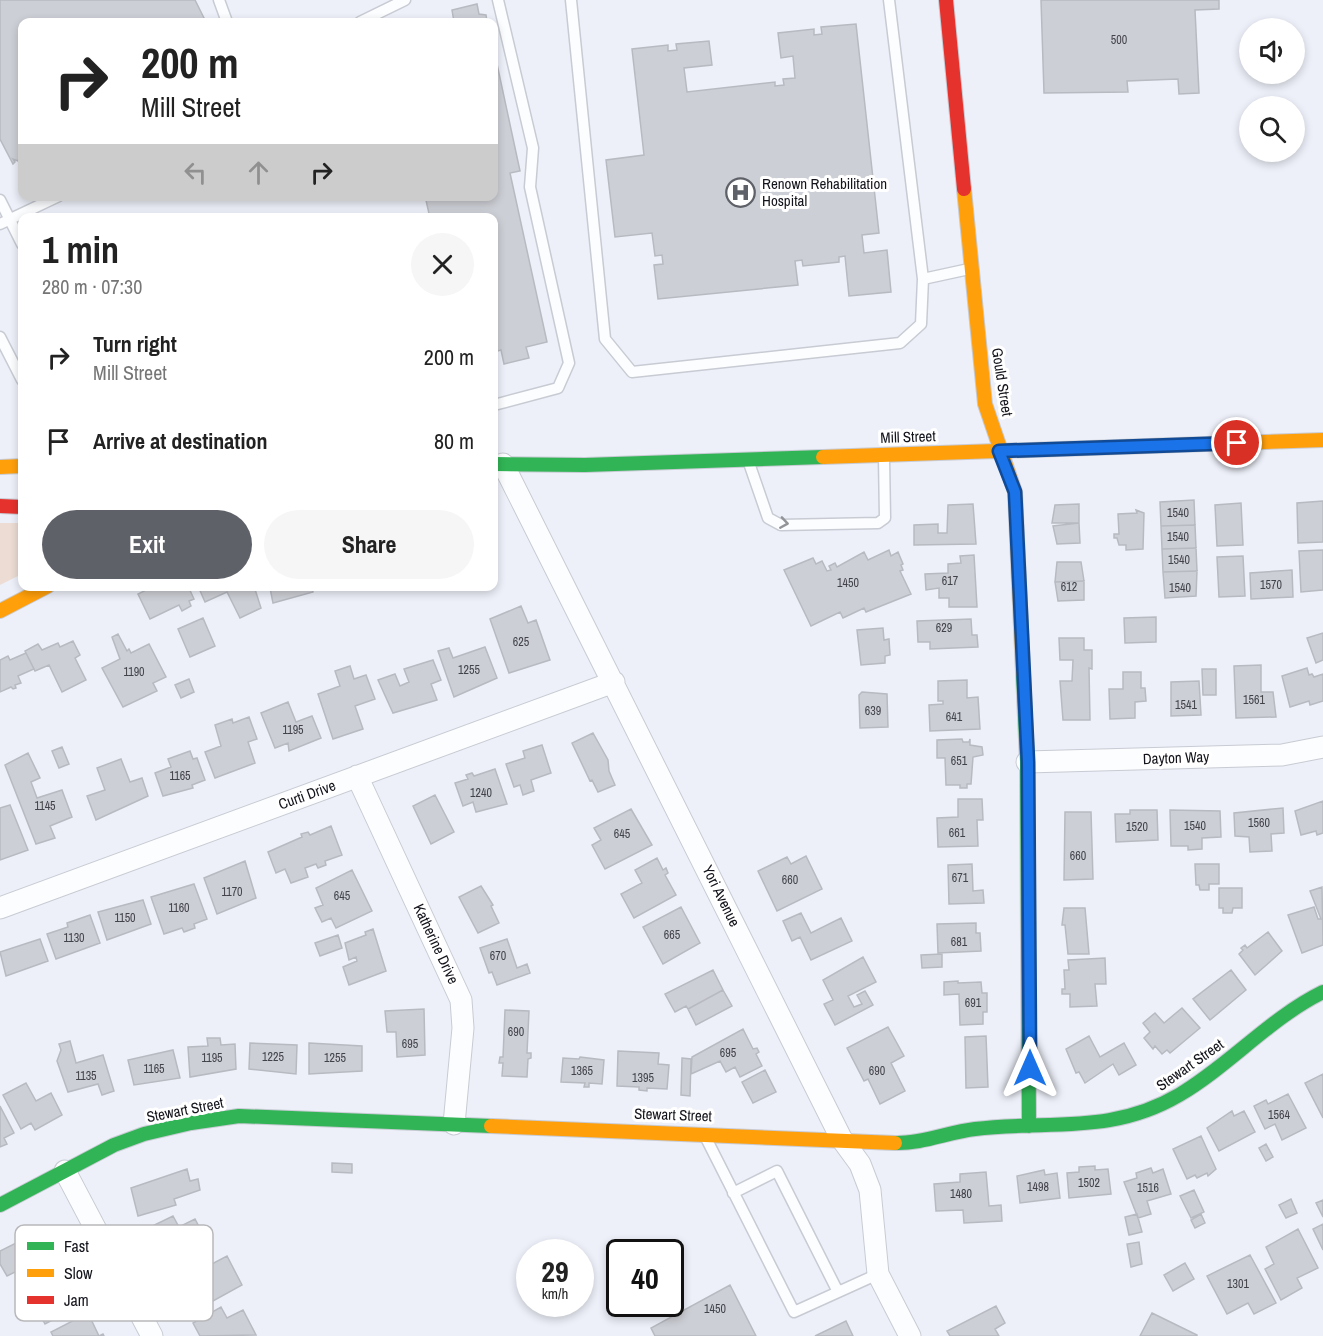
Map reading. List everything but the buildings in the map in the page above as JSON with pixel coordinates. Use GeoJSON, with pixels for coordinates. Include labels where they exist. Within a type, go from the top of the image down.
{"type":"FeatureCollection","features":[{"type":"Feature","properties":{"kind":"street","name":"Gould Street"},"geometry":{"type":"LineString","coordinates":[[946,0],[985,404],[999,451],[1015,492],[1028,762],[1029,1126]]}},
{"type":"Feature","properties":{"kind":"street","name":"Mill Street"},"geometry":{"type":"LineString","coordinates":[[498,464],[574,465],[1323,440]]}},
{"type":"Feature","properties":{"kind":"street","name":"Yori Avenue"},"geometry":{"type":"LineString","coordinates":[[498,464],[614,682],[841,1138],[860,1164],[870,1190],[878,1274],[909,1336]]}},
{"type":"Feature","properties":{"kind":"street"},"geometry":{"type":"LineString","coordinates":[[0,506],[18,507]]}},
{"type":"Feature","properties":{"kind":"street"},"geometry":{"type":"LineString","coordinates":[[0,611],[38,591]]}},
{"type":"Feature","properties":{"kind":"street","name":"Curti Drive"},"geometry":{"type":"LineString","coordinates":[[0,908],[614,682]]}},
{"type":"Feature","properties":{"kind":"street","name":"Dayton Way"},"geometry":{"type":"LineString","coordinates":[[1028,762],[1282,755],[1323,747]]}},
{"type":"Feature","properties":{"kind":"street","name":"Katherine Drive"},"geometry":{"type":"LineString","coordinates":[[357,776],[461,1000],[463,1028],[454,1124]]}},
{"type":"Feature","properties":{"kind":"street","name":"Stewart Street"},"geometry":{"type":"LineString","coordinates":[[0,1205],[114,1145],[155,1130],[196,1121],[267,1116],[841,1138],[904,1143],[976,1128],[1102,1124],[1133,1117],[1187,1091],[1303,1002],[1323,992]]}},
{"type":"Feature","properties":{"kind":"street"},"geometry":{"type":"LineString","coordinates":[[65,1171],[93,1225]]}},
{"type":"Feature","properties":{"kind":"street"},"geometry":{"type":"LineString","coordinates":[[144,1321],[152,1336]]}},
{"type":"Feature","properties":{"kind":"lane"},"geometry":{"type":"LineString","coordinates":[[219,0],[226,18]]}},
{"type":"Feature","properties":{"kind":"lane"},"geometry":{"type":"LineString","coordinates":[[368,18],[405,0]]}},
{"type":"Feature","properties":{"kind":"lane"},"geometry":{"type":"LineString","coordinates":[[498,0],[533,148],[531,187],[569,363],[558,388],[498,404]]}},
{"type":"Feature","properties":{"kind":"lane"},"geometry":{"type":"LineString","coordinates":[[571,0],[605,339],[632,372],[900,343],[921,324],[923,279],[889,0]]}},
{"type":"Feature","properties":{"kind":"lane"},"geometry":{"type":"LineString","coordinates":[[0,200],[5,222],[18,239]]}},
{"type":"Feature","properties":{"kind":"lane"},"geometry":{"type":"LineString","coordinates":[[24,213],[49,201]]}},
{"type":"Feature","properties":{"kind":"lane"},"geometry":{"type":"LineString","coordinates":[[923,279],[972,269]]}},
{"type":"Feature","properties":{"kind":"lane"},"geometry":{"type":"LineString","coordinates":[[0,337],[18,372]]}},
{"type":"Feature","properties":{"kind":"lane"},"geometry":{"type":"LineString","coordinates":[[748,459],[768,518],[781,525],[878,523],[885,518],[884,454]]}},
{"type":"Feature","properties":{"kind":"lane"},"geometry":{"type":"LineString","coordinates":[[704,1133],[794,1312],[878,1274]]}},
{"type":"Feature","properties":{"kind":"lane"},"geometry":{"type":"LineString","coordinates":[[733,1193],[777,1171],[838,1292]]}},
{"type":"Feature","properties":{"kind":"shaded area"},"geometry":{"type":"Polygon","coordinates":[[[0,523],[18,523],[18,576],[0,585],[0,523]]]}},
{"type":"Feature","properties":{"kind":"traffic: fast"},"geometry":{"type":"LineString","coordinates":[[498,464],[585,465],[823,457]]}},
{"type":"Feature","properties":{"kind":"traffic: fast"},"geometry":{"type":"LineString","coordinates":[[1023,673],[1027,762],[1029,1126]]}},
{"type":"Feature","properties":{"kind":"traffic: fast"},"geometry":{"type":"LineString","coordinates":[[895,1143],[915,1142],[975,1129],[1104,1121],[1154,1108],[1198,1083],[1285,1015],[1323,992]]}},
{"type":"Feature","properties":{"kind":"traffic: fast"},"geometry":{"type":"LineString","coordinates":[[0,1205],[114,1145],[144,1134],[191,1123],[239,1116],[491,1126]]}},
{"type":"Feature","properties":{"kind":"traffic: slow"},"geometry":{"type":"LineString","coordinates":[[964,189],[985,404],[1015,492],[1023,673]]}},
{"type":"Feature","properties":{"kind":"traffic: slow"},"geometry":{"type":"LineString","coordinates":[[823,457],[1323,440]]}},
{"type":"Feature","properties":{"kind":"traffic: slow"},"geometry":{"type":"LineString","coordinates":[[0,467],[18,466]]}},
{"type":"Feature","properties":{"kind":"traffic: slow"},"geometry":{"type":"LineString","coordinates":[[0,611],[38,591]]}},
{"type":"Feature","properties":{"kind":"traffic: slow"},"geometry":{"type":"LineString","coordinates":[[491,1126],[895,1143]]}},
{"type":"Feature","properties":{"kind":"traffic: jam"},"geometry":{"type":"LineString","coordinates":[[946,0],[964,189]]}},
{"type":"Feature","properties":{"kind":"traffic: jam"},"geometry":{"type":"LineString","coordinates":[[0,506],[18,507]]}},
{"type":"Feature","properties":{"kind":"place","name":"Renown Rehabilitation Hospital"},"geometry":{"type":"Point","coordinates":[741,193]}},
{"type":"Feature","properties":{"kind":"route"},"geometry":{"type":"LineString","coordinates":[[1030,1068],[1028,762],[1015,492],[999,451],[1237,443]]}}]}
